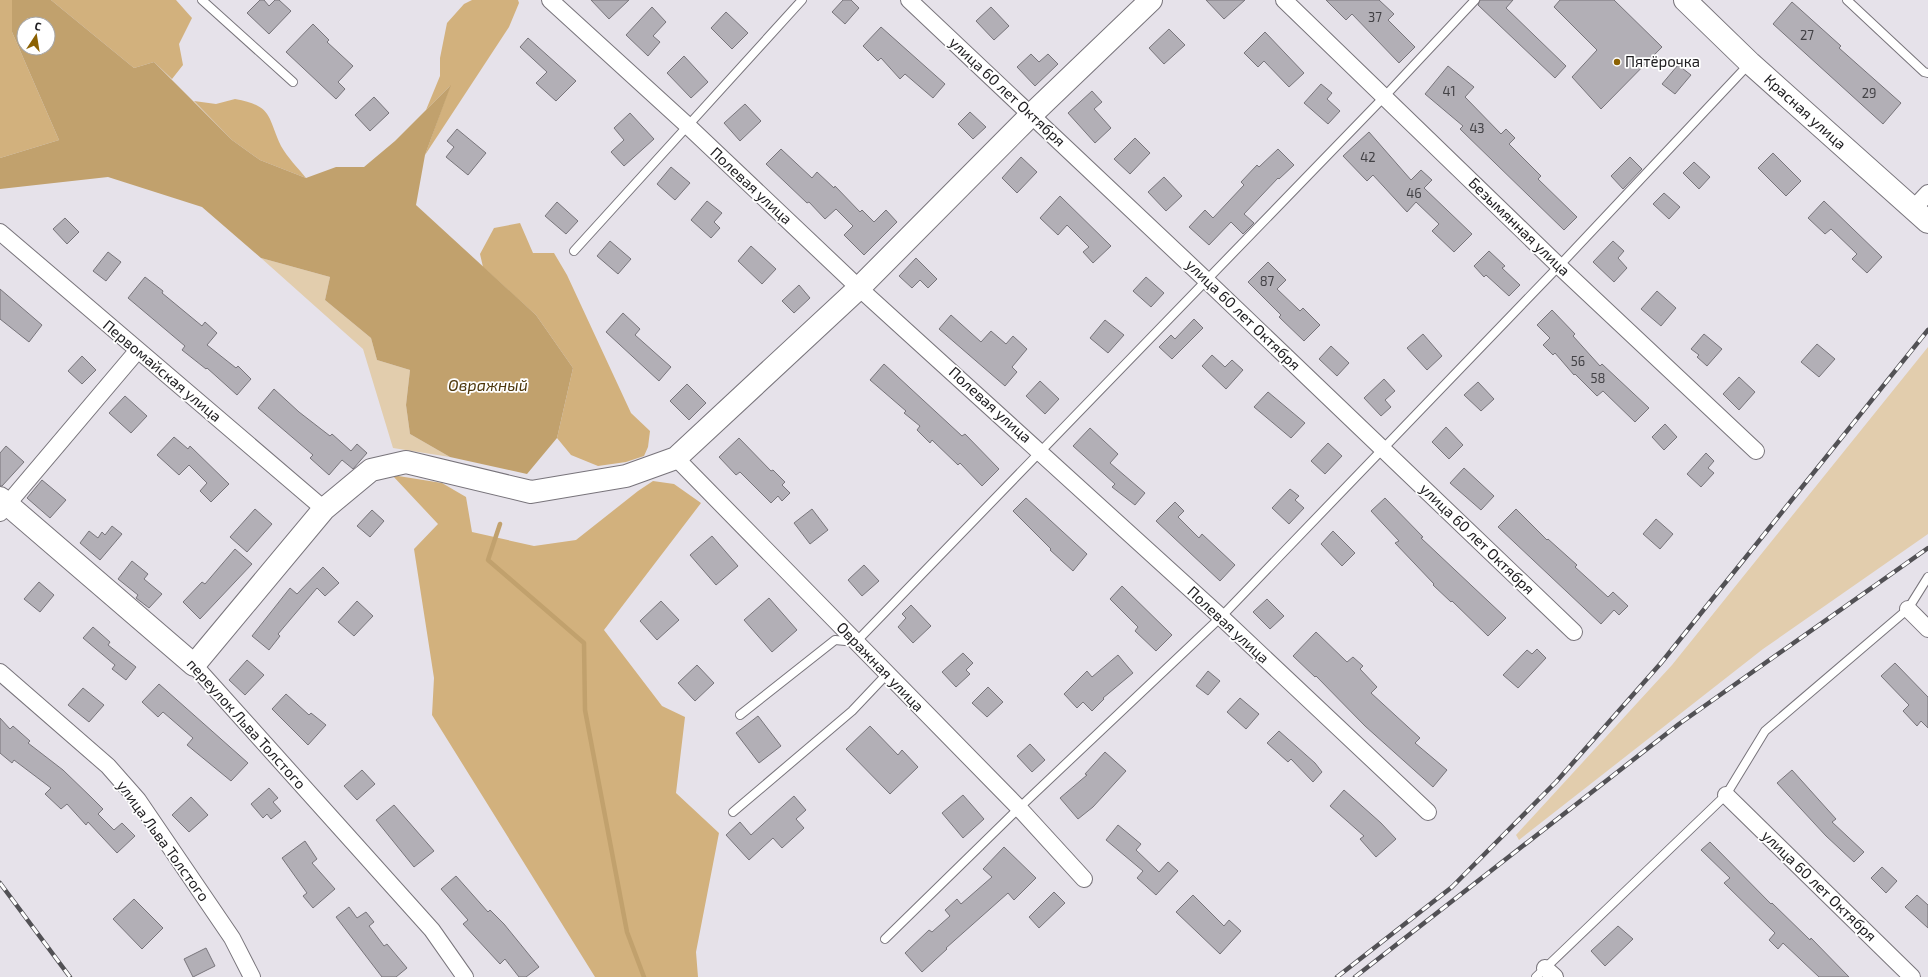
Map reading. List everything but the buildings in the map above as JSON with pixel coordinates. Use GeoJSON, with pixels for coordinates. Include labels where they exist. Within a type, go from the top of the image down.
{"type":"FeatureCollection","features":[{"type":"Feature","properties":{"kind":"street","name":"Полевая улица"},"geometry":{"type":"LineString","coordinates":[[550,0],[687,125],[859,288],[1221,617],[1428,812]]}},
{"type":"Feature","properties":{"kind":"street","name":"улица 60 лет Октября"},"geometry":{"type":"LineString","coordinates":[[909,0],[1206,280],[1574,632]]}},
{"type":"Feature","properties":{"kind":"street"},"geometry":{"type":"LineString","coordinates":[[194,665],[324,509],[371,470],[406,462],[531,492],[626,476],[676,458],[859,288],[1031,115],[1151,0]]}},
{"type":"Feature","properties":{"kind":"street","name":"Безымянная улица"},"geometry":{"type":"LineString","coordinates":[[1284,0],[1385,96],[1559,266],[1756,451]]}},
{"type":"Feature","properties":{"kind":"street","name":"Красная улица"},"geometry":{"type":"LineString","coordinates":[[1684,0],[1750,63],[1920,216]]}},
{"type":"Feature","properties":{"kind":"street"},"geometry":{"type":"LineString","coordinates":[[1920,216],[1928,193]]}},
{"type":"Feature","properties":{"kind":"street","name":"Первомайская улица"},"geometry":{"type":"LineString","coordinates":[[0,232],[324,509]]}},
{"type":"Feature","properties":{"kind":"street"},"geometry":{"type":"LineString","coordinates":[[2,505],[138,350]]}},
{"type":"Feature","properties":{"kind":"street","name":"Овражная улица"},"geometry":{"type":"LineString","coordinates":[[676,458],[1019,808],[1084,879]]}},
{"type":"Feature","properties":{"kind":"street","name":"переулок Льва Толстого"},"geometry":{"type":"LineString","coordinates":[[2,505],[194,665],[432,930],[465,977]]}},
{"type":"Feature","properties":{"kind":"street"},"geometry":{"type":"LineString","coordinates":[[1908,609],[1928,629]]}},
{"type":"Feature","properties":{"kind":"street","name":"улица Льва Толстого"},"geometry":{"type":"LineString","coordinates":[[0,672],[108,766],[138,800],[232,938],[252,977]]}},
{"type":"Feature","properties":{"kind":"street","name":"улица 60 лет Октября"},"geometry":{"type":"LineString","coordinates":[[1726,795],[1912,977]]}},
{"type":"Feature","properties":{"kind":"lane"},"geometry":{"type":"LineString","coordinates":[[202,0],[293,82]]}},
{"type":"Feature","properties":{"kind":"lane"},"geometry":{"type":"LineString","coordinates":[[574,251],[802,0]]}},
{"type":"Feature","properties":{"kind":"lane"},"geometry":{"type":"LineString","coordinates":[[740,715],[835,640],[856,642],[1385,96],[1475,0]]}},
{"type":"Feature","properties":{"kind":"lane"},"geometry":{"type":"LineString","coordinates":[[1847,0],[1924,72],[1928,73]]}},
{"type":"Feature","properties":{"kind":"lane"},"geometry":{"type":"LineString","coordinates":[[885,939],[1019,808],[1221,617],[1559,266],[1750,63]]}},
{"type":"Feature","properties":{"kind":"lane"},"geometry":{"type":"LineString","coordinates":[[1545,974],[1726,795],[1765,731],[1908,609],[1928,577]]}},
{"type":"Feature","properties":{"kind":"lane"},"geometry":{"type":"LineString","coordinates":[[733,812],[852,711],[887,674]]}},
{"type":"Feature","properties":{"kind":"shaded area"},"geometry":{"type":"Polygon","coordinates":[[[0,0],[12,0],[12,32],[16,41],[16,56],[22,56],[59,140],[0,158],[0,0]]]}},
{"type":"Feature","properties":{"kind":"shaded area"},"geometry":{"type":"Polygon","coordinates":[[[51,0],[176,0],[192,18],[179,44],[183,65],[172,79],[154,62],[134,68],[51,0]]]}},
{"type":"Feature","properties":{"kind":"shaded area"},"geometry":{"type":"Polygon","coordinates":[[[472,0],[518,0],[519,3],[509,27],[425,155],[450,86],[426,110],[440,76],[440,58],[447,23],[464,4],[472,0]]]}},
{"type":"Feature","properties":{"kind":"shaded area"},"geometry":{"type":"Polygon","coordinates":[[[235,99],[256,105],[263,109],[270,120],[283,150],[306,178],[260,160],[232,140],[194,101],[216,104],[235,99]]]}},
{"type":"Feature","properties":{"kind":"shaded area"},"geometry":{"type":"Polygon","coordinates":[[[520,223],[533,253],[554,253],[567,275],[631,413],[650,431],[648,447],[644,456],[626,462],[598,466],[571,455],[557,438],[573,368],[536,315],[483,267],[480,254],[494,228],[520,223]]]}},
{"type":"Feature","properties":{"kind":"shaded area"},"geometry":{"type":"Polygon","coordinates":[[[261,258],[330,277],[325,300],[371,338],[377,360],[410,370],[406,405],[410,434],[450,457],[393,448],[363,349],[261,258]]]}},
{"type":"Feature","properties":{"kind":"shaded area"},"geometry":{"type":"Polygon","coordinates":[[[1928,347],[1928,534],[1763,649],[1519,840],[1516,835],[1672,665],[1928,347]]]}},
{"type":"Feature","properties":{"kind":"shaded area"},"geometry":{"type":"Polygon","coordinates":[[[392,475],[442,483],[466,497],[472,532],[534,546],[576,540],[653,481],[674,484],[701,503],[604,630],[662,706],[685,717],[676,793],[719,833],[696,952],[698,977],[595,977],[432,715],[434,678],[414,549],[438,524],[392,475]]]}},
{"type":"Feature","properties":{"kind":"water","name":"Овражный"},"geometry":{"type":"Polygon","coordinates":[[[12,0],[51,0],[134,68],[154,62],[232,140],[260,160],[306,178],[336,167],[364,167],[395,141],[451,85],[425,155],[416,205],[536,315],[573,368],[557,438],[527,474],[450,457],[410,434],[406,405],[410,370],[377,360],[371,338],[325,300],[330,277],[261,258],[202,207],[108,177],[0,189],[0,158],[59,140],[22,56],[56,56],[56,16],[16,16],[16,41],[12,32],[12,0]]]}},
{"type":"Feature","properties":{"kind":"waterway"},"geometry":{"type":"LineString","coordinates":[[500,524],[488,560],[584,643],[585,710],[627,932],[644,977]]}},
{"type":"Feature","properties":{"kind":"railway"},"geometry":{"type":"LineString","coordinates":[[1337,977],[1452,887],[1556,782],[1661,663],[1928,330]]}},
{"type":"Feature","properties":{"kind":"railway"},"geometry":{"type":"LineString","coordinates":[[1355,977],[1679,724],[1928,548]]}},
{"type":"Feature","properties":{"kind":"railway"},"geometry":{"type":"LineString","coordinates":[[0,883],[70,977]]}},
{"type":"Feature","properties":{"kind":"place","name":"Пятёрочка"},"geometry":{"type":"Point","coordinates":[1617,62]}}]}
